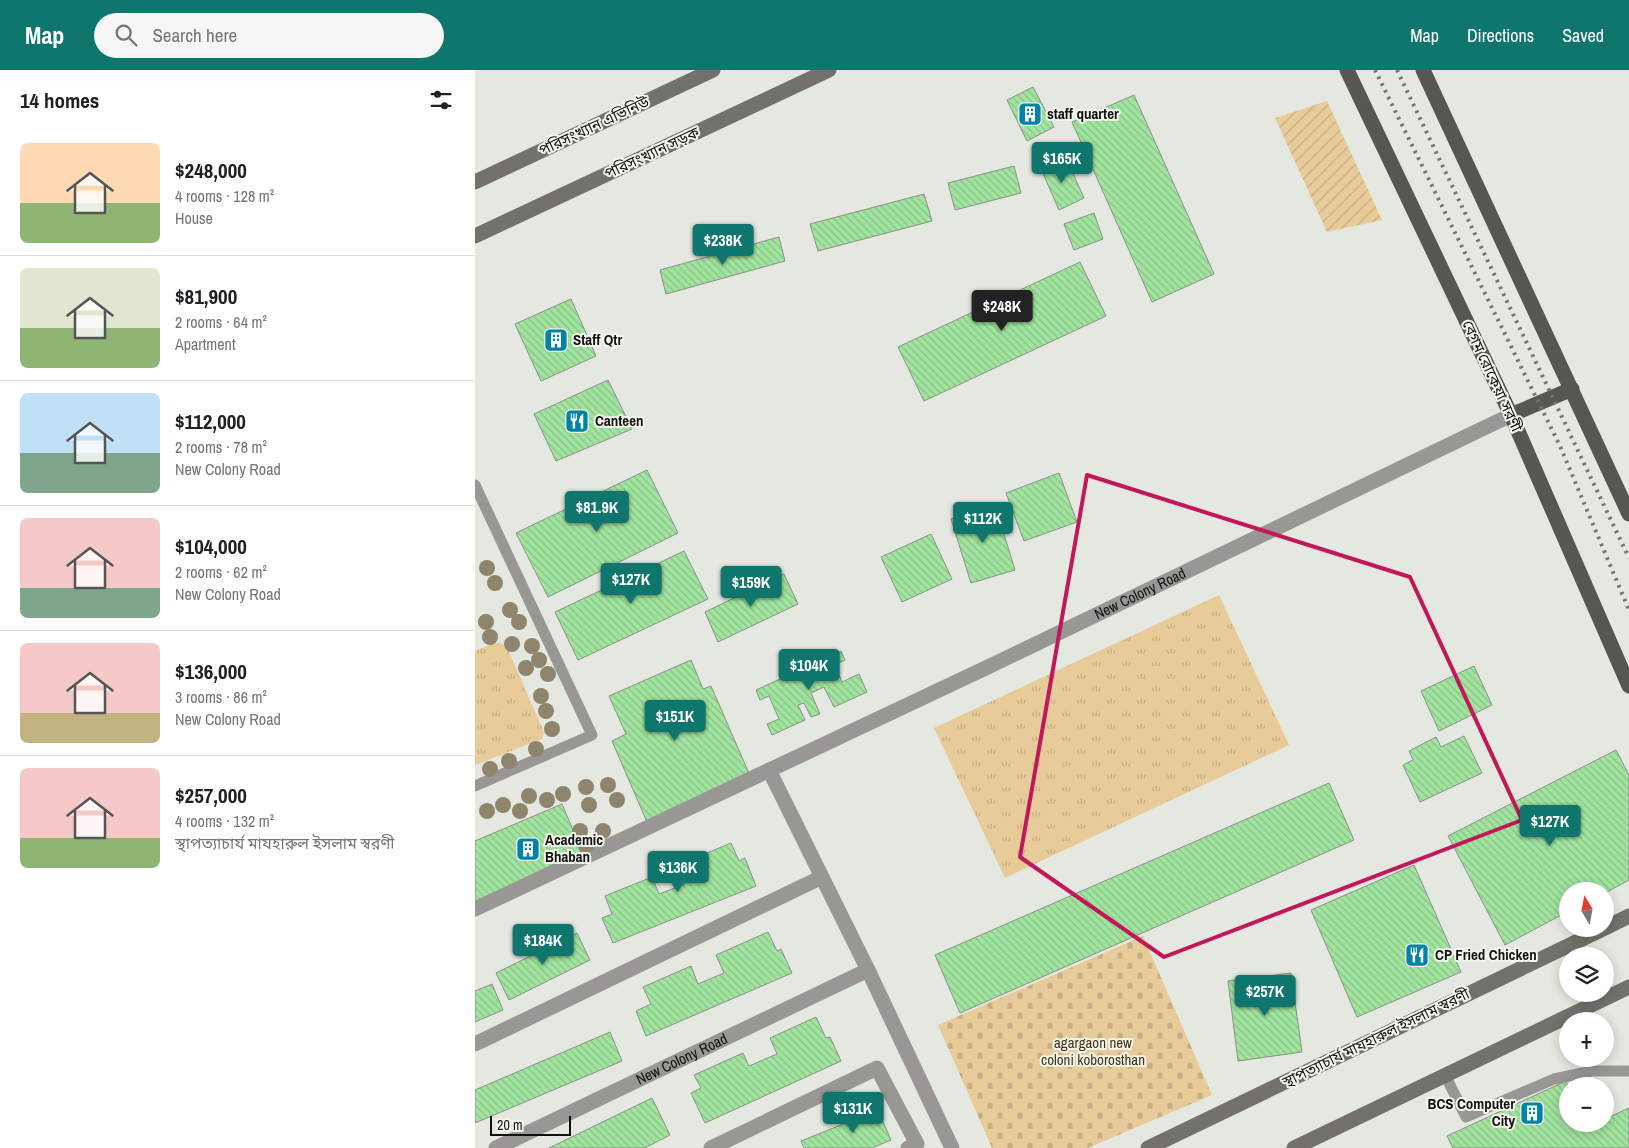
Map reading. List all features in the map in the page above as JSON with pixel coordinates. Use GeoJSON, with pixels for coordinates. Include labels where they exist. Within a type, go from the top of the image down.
{"type":"FeatureCollection","features":[{"type":"Feature","properties":{"kind":"main road","name":"বেগম রোকেয়া সরণী"},"geometry":{"type":"LineString","coordinates":[[1347,70],[1511,415],[1629,686]]}},
{"type":"Feature","properties":{"kind":"main road"},"geometry":{"type":"LineString","coordinates":[[1423,70],[1629,514]]}},
{"type":"Feature","properties":{"kind":"main road"},"geometry":{"type":"LineString","coordinates":[[1511,415],[1572,389]]}},
{"type":"Feature","properties":{"kind":"street","name":"পরিসংখ্যান এভিনিউ"},"geometry":{"type":"LineString","coordinates":[[475,182],[713,70]]}},
{"type":"Feature","properties":{"kind":"street","name":"পরিসংখ্যান সড়ক"},"geometry":{"type":"LineString","coordinates":[[475,236],[829,70]]}},
{"type":"Feature","properties":{"kind":"street","name":"New Colony Road"},"geometry":{"type":"LineString","coordinates":[[475,909],[989,666],[1511,415]]}},
{"type":"Feature","properties":{"kind":"street"},"geometry":{"type":"LineString","coordinates":[[769,770],[869,970],[952,1148]]}},
{"type":"Feature","properties":{"kind":"street"},"geometry":{"type":"LineString","coordinates":[[482,1040],[822,877]]}},
{"type":"Feature","properties":{"kind":"street","name":"স্থাপত্যাচার্য মাযহারুল ইসলাম স্বরণী"},"geometry":{"type":"LineString","coordinates":[[1614,923],[1629,916]]}},
{"type":"Feature","properties":{"kind":"street","name":"স্থাপত্যাচার্য মাযহারুল ইসলাম স্বরণী"},"geometry":{"type":"LineString","coordinates":[[1148,1148],[1583,938]]}},
{"type":"Feature","properties":{"kind":"street","name":"New Colony Road"},"geometry":{"type":"LineString","coordinates":[[496,1148],[869,970]]}},
{"type":"Feature","properties":{"kind":"street"},"geometry":{"type":"LineString","coordinates":[[1294,1148],[1629,987]]}},
{"type":"Feature","properties":{"kind":"street"},"geometry":{"type":"LineString","coordinates":[[711,1148],[877,1068],[917,1144],[908,1148]]}},
{"type":"Feature","properties":{"kind":"lane"},"geometry":{"type":"LineString","coordinates":[[475,485],[592,735],[475,786]]}},
{"type":"Feature","properties":{"kind":"lane"},"geometry":{"type":"LineString","coordinates":[[1445,1075],[1466,1117],[1554,1079],[1592,1070],[1629,1071]]}},
{"type":"Feature","properties":{"kind":"highlighted area"},"geometry":{"type":"Polygon","coordinates":[[[1087,475],[1410,577],[1522,820],[1164,957],[1020,857],[1087,475]]]}},
{"type":"Feature","properties":{"kind":"green space"},"geometry":{"type":"Polygon","coordinates":[[[1327,101],[1382,220],[1327,232],[1275,118],[1327,101]]]}},
{"type":"Feature","properties":{"kind":"green space"},"geometry":{"type":"Polygon","coordinates":[[[1219,595],[1289,745],[1005,878],[934,728],[1219,595]]]}},
{"type":"Feature","properties":{"kind":"green space"},"geometry":{"type":"Polygon","coordinates":[[[494,643],[502,643],[507,647],[544,732],[542,739],[475,765],[475,651],[494,643]]]}},
{"type":"Feature","properties":{"kind":"green space","name":"agargaon new coloni koborosthan"},"geometry":{"type":"Polygon","coordinates":[[[1143,936],[1212,1095],[1088,1148],[992,1148],[938,1025],[1143,936]]]}},
{"type":"Feature","properties":{"kind":"building","name":"staff quarter"},"geometry":{"type":"Polygon","coordinates":[[[1033,87],[1054,127],[1027,141],[1007,100],[1033,87]]]}},
{"type":"Feature","properties":{"kind":"building"},"geometry":{"type":"Polygon","coordinates":[[[1134,95],[1214,274],[1152,302],[1072,122],[1134,95]]]}},
{"type":"Feature","properties":{"kind":"building"},"geometry":{"type":"Polygon","coordinates":[[[1066,158],[1084,198],[1059,210],[1041,169],[1066,158]]]}},
{"type":"Feature","properties":{"kind":"building"},"geometry":{"type":"Polygon","coordinates":[[[1014,166],[1021,193],[955,210],[948,183],[1014,166]]]}},
{"type":"Feature","properties":{"kind":"building"},"geometry":{"type":"Polygon","coordinates":[[[924,194],[932,221],[818,251],[810,224],[924,194]]]}},
{"type":"Feature","properties":{"kind":"building"},"geometry":{"type":"Polygon","coordinates":[[[1094,213],[1103,239],[1074,250],[1064,224],[1094,213]]]}},
{"type":"Feature","properties":{"kind":"building"},"geometry":{"type":"Polygon","coordinates":[[[779,237],[785,261],[666,294],[660,270],[779,237]]]}},
{"type":"Feature","properties":{"kind":"building"},"geometry":{"type":"Polygon","coordinates":[[[1080,262],[1106,316],[924,401],[898,347],[1080,262]]]}},
{"type":"Feature","properties":{"kind":"building","name":"Staff Qtr"},"geometry":{"type":"Polygon","coordinates":[[[571,299],[596,356],[541,381],[515,324],[571,299]]]}},
{"type":"Feature","properties":{"kind":"building"},"geometry":{"type":"Polygon","coordinates":[[[608,380],[632,429],[556,461],[534,414],[608,380]]]}},
{"type":"Feature","properties":{"kind":"building"},"geometry":{"type":"Polygon","coordinates":[[[647,470],[678,533],[548,597],[516,533],[647,470]]]}},
{"type":"Feature","properties":{"kind":"building"},"geometry":{"type":"Polygon","coordinates":[[[1059,473],[1077,522],[1024,541],[1006,493],[1059,473]]]}},
{"type":"Feature","properties":{"kind":"building"},"geometry":{"type":"Polygon","coordinates":[[[995,505],[1015,570],[971,583],[951,519],[995,505]]]}},
{"type":"Feature","properties":{"kind":"building"},"geometry":{"type":"Polygon","coordinates":[[[931,534],[952,579],[902,602],[881,557],[931,534]]]}},
{"type":"Feature","properties":{"kind":"building"},"geometry":{"type":"Polygon","coordinates":[[[684,551],[708,599],[578,660],[555,612],[684,551]]]}},
{"type":"Feature","properties":{"kind":"building"},"geometry":{"type":"Polygon","coordinates":[[[784,574],[798,604],[718,642],[705,612],[784,574]]]}},
{"type":"Feature","properties":{"kind":"building"},"geometry":{"type":"Polygon","coordinates":[[[841,651],[845,660],[835,665],[842,682],[859,674],[867,692],[834,707],[824,687],[811,693],[820,714],[811,717],[804,703],[798,705],[805,720],[772,735],[767,724],[779,719],[769,696],[760,700],[756,690],[841,651]]]}},
{"type":"Feature","properties":{"kind":"building"},"geometry":{"type":"Polygon","coordinates":[[[691,660],[703,689],[711,686],[751,778],[647,822],[612,741],[626,734],[609,696],[691,660]]]}},
{"type":"Feature","properties":{"kind":"building"},"geometry":{"type":"Polygon","coordinates":[[[1474,666],[1492,705],[1439,731],[1421,691],[1474,666]]]}},
{"type":"Feature","properties":{"kind":"building"},"geometry":{"type":"Polygon","coordinates":[[[1464,736],[1482,773],[1420,802],[1403,765],[1413,760],[1409,751],[1436,737],[1441,747],[1464,736]]]}},
{"type":"Feature","properties":{"kind":"building"},"geometry":{"type":"Polygon","coordinates":[[[1616,750],[1629,775],[1629,880],[1614,888],[1614,882],[1559,882],[1559,916],[1505,945],[1448,836],[1616,750]]]}},
{"type":"Feature","properties":{"kind":"building"},"geometry":{"type":"Polygon","coordinates":[[[1329,783],[1354,840],[960,1013],[935,955],[1329,783]]]}},
{"type":"Feature","properties":{"kind":"building","name":"Academic Bhaban"},"geometry":{"type":"Polygon","coordinates":[[[562,804],[584,856],[475,903],[475,841],[562,804]]]}},
{"type":"Feature","properties":{"kind":"building"},"geometry":{"type":"Polygon","coordinates":[[[731,843],[739,861],[745,858],[756,886],[613,943],[602,918],[612,914],[605,896],[652,877],[659,894],[685,884],[678,865],[731,843]]]}},
{"type":"Feature","properties":{"kind":"building"},"geometry":{"type":"Polygon","coordinates":[[[1414,865],[1461,972],[1357,1017],[1311,910],[1414,865]]]}},
{"type":"Feature","properties":{"kind":"building"},"geometry":{"type":"Polygon","coordinates":[[[768,932],[777,951],[781,949],[792,973],[646,1036],[636,1011],[651,1004],[643,987],[691,966],[698,984],[724,973],[716,955],[768,932]]]}},
{"type":"Feature","properties":{"kind":"building"},"geometry":{"type":"Polygon","coordinates":[[[577,933],[590,960],[509,1000],[496,973],[577,933]]]}},
{"type":"Feature","properties":{"kind":"building"},"geometry":{"type":"Polygon","coordinates":[[[1291,973],[1302,1052],[1238,1061],[1228,981],[1291,973]]]}},
{"type":"Feature","properties":{"kind":"building"},"geometry":{"type":"Polygon","coordinates":[[[492,984],[503,1010],[475,1022],[475,991],[492,984]]]}},
{"type":"Feature","properties":{"kind":"building"},"geometry":{"type":"Polygon","coordinates":[[[816,1017],[826,1038],[830,1037],[841,1061],[705,1123],[691,1093],[701,1088],[694,1075],[743,1053],[749,1066],[777,1054],[770,1038],[816,1017]]]}},
{"type":"Feature","properties":{"kind":"building"},"geometry":{"type":"Polygon","coordinates":[[[610,1032],[622,1061],[475,1123],[475,1090],[610,1032]]]}},
{"type":"Feature","properties":{"kind":"building","name":"BCS Computer City"},"geometry":{"type":"Polygon","coordinates":[[[1559,1084],[1559,1132],[1614,1132],[1614,1115],[1629,1108],[1629,1148],[1453,1148],[1447,1136],[1559,1084]]]}},
{"type":"Feature","properties":{"kind":"building"},"geometry":{"type":"Polygon","coordinates":[[[652,1098],[670,1135],[645,1148],[549,1148],[652,1098]]]}},
{"type":"Feature","properties":{"kind":"building"},"geometry":{"type":"Polygon","coordinates":[[[878,1110],[891,1140],[872,1148],[804,1148],[801,1141],[878,1110]]]}},
{"type":"Feature","properties":{"kind":"railway"},"geometry":{"type":"LineString","coordinates":[[1375,70],[1560,446],[1629,610]]}},
{"type":"Feature","properties":{"kind":"railway"},"geometry":{"type":"LineString","coordinates":[[1397,70],[1629,558]]}},
{"type":"Feature","properties":{"kind":"place","name":"staff quarter"},"geometry":{"type":"Point","coordinates":[1030,114]}},
{"type":"Feature","properties":{"kind":"place","name":"Staff Qtr"},"geometry":{"type":"Point","coordinates":[556,340]}},
{"type":"Feature","properties":{"kind":"place","name":"Canteen"},"geometry":{"type":"Point","coordinates":[577,421]}},
{"type":"Feature","properties":{"kind":"place","name":"Academic Bhaban"},"geometry":{"type":"Point","coordinates":[528,849]}},
{"type":"Feature","properties":{"kind":"place","name":"CP Fried Chicken"},"geometry":{"type":"Point","coordinates":[1417,955]}},
{"type":"Feature","properties":{"kind":"place","name":"BCS Computer City"},"geometry":{"type":"Point","coordinates":[1532,1113]}}]}
